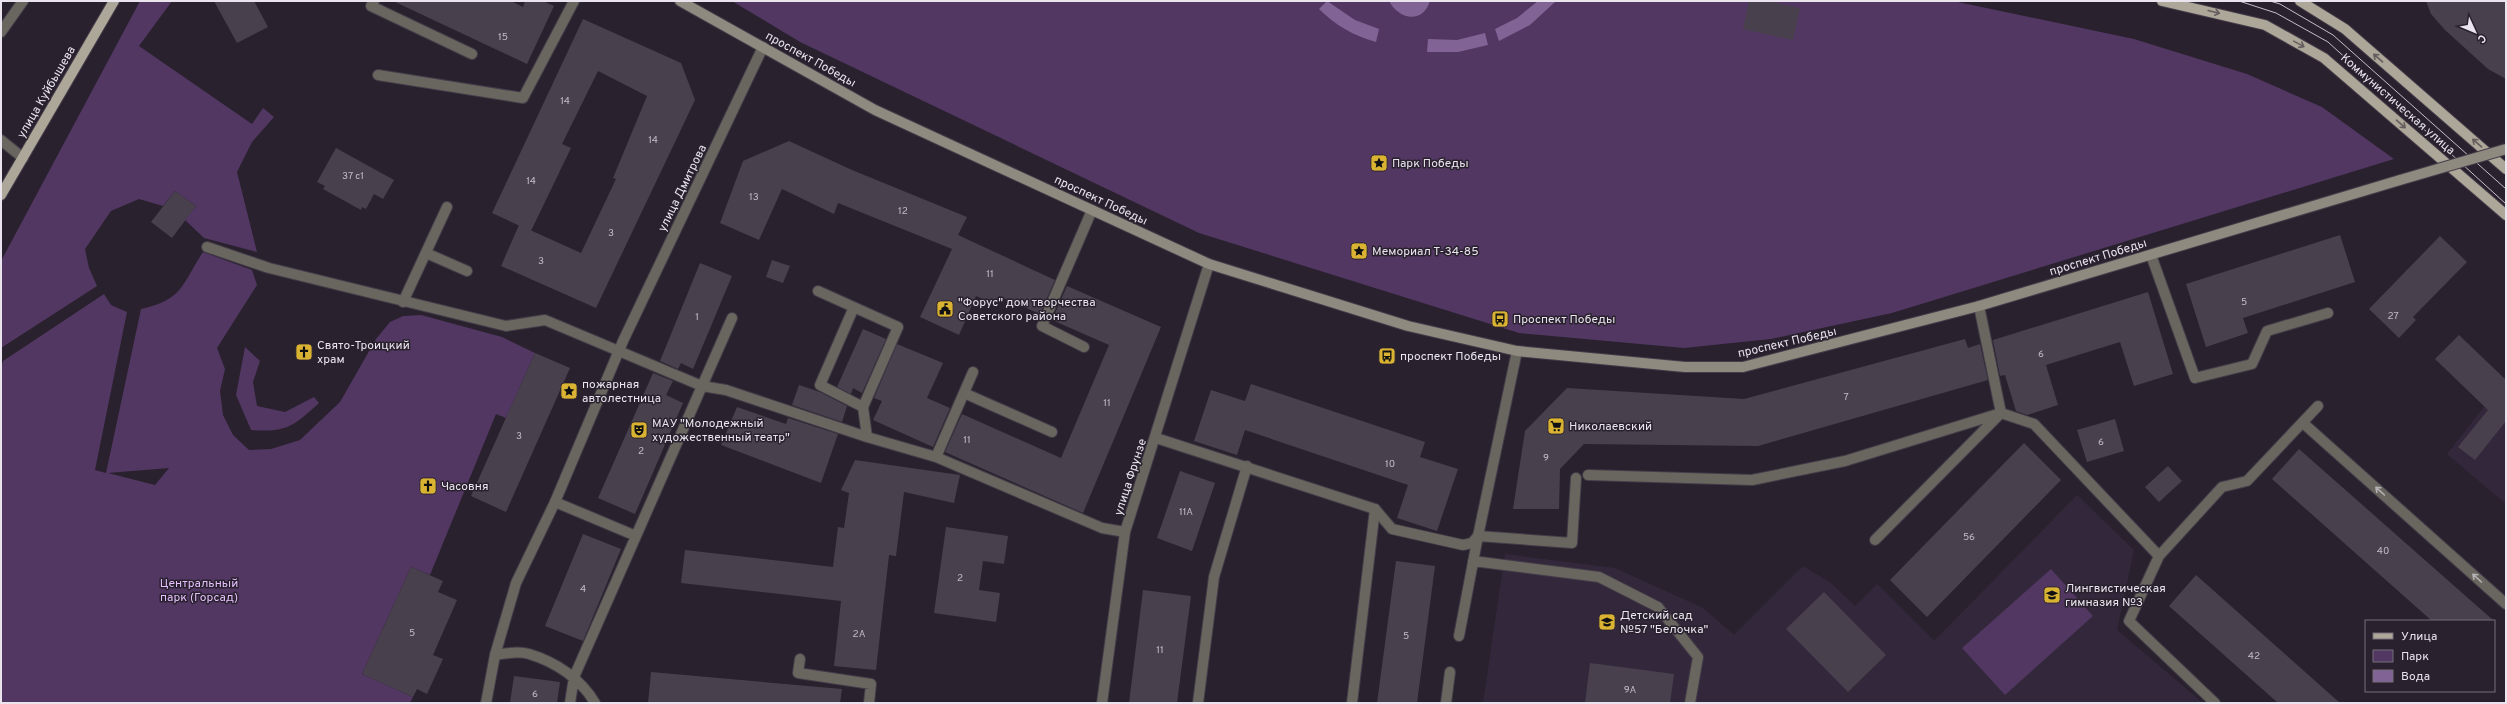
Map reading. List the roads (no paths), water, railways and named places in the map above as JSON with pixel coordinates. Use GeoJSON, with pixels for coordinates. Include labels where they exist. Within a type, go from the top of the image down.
{"type":"FeatureCollection","features":[{"type":"Feature","properties":{"kind":"main road","name":"улица Куйбышева"},"geometry":{"type":"LineString","coordinates":[[1,195],[114,1]]}},
{"type":"Feature","properties":{"kind":"main road","name":"Коммунистическая улица"},"geometry":{"type":"LineString","coordinates":[[2162,1],[2265,25],[2324,58],[2506,216]]}},
{"type":"Feature","properties":{"kind":"main road","name":"Коммунистическая улица"},"geometry":{"type":"LineString","coordinates":[[2300,1],[2345,29],[2506,169]]}},
{"type":"Feature","properties":{"kind":"street"},"geometry":{"type":"LineString","coordinates":[[1,32],[23,1]]}},
{"type":"Feature","properties":{"kind":"street"},"geometry":{"type":"LineString","coordinates":[[374,1],[371,6],[472,54]]}},
{"type":"Feature","properties":{"kind":"street"},"geometry":{"type":"LineString","coordinates":[[378,75],[522,98],[574,1]]}},
{"type":"Feature","properties":{"kind":"street","name":"проспект Победы"},"geometry":{"type":"LineString","coordinates":[[680,1],[875,110],[1209,264],[1408,326],[1517,351],[1685,367],[1743,367],[1979,306],[2506,149]]}},
{"type":"Feature","properties":{"kind":"street","name":"улица Дмитрова"},"geometry":{"type":"LineString","coordinates":[[486,703],[495,655],[516,583],[555,502],[623,341],[763,47]]}},
{"type":"Feature","properties":{"kind":"street"},"geometry":{"type":"LineString","coordinates":[[1,140],[23,158]]}},
{"type":"Feature","properties":{"kind":"street"},"geometry":{"type":"LineString","coordinates":[[403,302],[447,207]]}},
{"type":"Feature","properties":{"kind":"street"},"geometry":{"type":"LineString","coordinates":[[1084,347],[1042,326],[1092,210]]}},
{"type":"Feature","properties":{"kind":"street"},"geometry":{"type":"LineString","coordinates":[[207,248],[269,268],[506,326],[545,320],[702,386],[726,390],[867,437],[936,457],[1102,528],[1125,532]]}},
{"type":"Feature","properties":{"kind":"street"},"geometry":{"type":"LineString","coordinates":[[426,253],[466,271]]}},
{"type":"Feature","properties":{"kind":"street"},"geometry":{"type":"LineString","coordinates":[[2152,255],[2195,378],[2252,364],[2267,331],[2328,313]]}},
{"type":"Feature","properties":{"kind":"street","name":"улица Фрунзе"},"geometry":{"type":"LineString","coordinates":[[1102,703],[1125,532],[1156,438],[1209,264]]}},
{"type":"Feature","properties":{"kind":"street"},"geometry":{"type":"LineString","coordinates":[[818,291],[898,327],[863,407],[867,437]]}},
{"type":"Feature","properties":{"kind":"street"},"geometry":{"type":"LineString","coordinates":[[1979,306],[2001,413]]}},
{"type":"Feature","properties":{"kind":"street"},"geometry":{"type":"LineString","coordinates":[[854,307],[820,385],[863,407]]}},
{"type":"Feature","properties":{"kind":"street"},"geometry":{"type":"LineString","coordinates":[[570,703],[574,677],[732,318]]}},
{"type":"Feature","properties":{"kind":"street"},"geometry":{"type":"LineString","coordinates":[[1459,636],[1478,536],[1517,351]]}},
{"type":"Feature","properties":{"kind":"street"},"geometry":{"type":"LineString","coordinates":[[936,457],[974,372]]}},
{"type":"Feature","properties":{"kind":"street"},"geometry":{"type":"LineString","coordinates":[[964,393],[1052,432]]}},
{"type":"Feature","properties":{"kind":"street"},"geometry":{"type":"LineString","coordinates":[[2216,703],[2129,621],[2159,556],[2222,487],[2247,481],[2318,406]]}},
{"type":"Feature","properties":{"kind":"street"},"geometry":{"type":"LineString","coordinates":[[1875,540],[2001,413]]}},
{"type":"Feature","properties":{"kind":"street"},"geometry":{"type":"LineString","coordinates":[[1588,475],[1752,480],[1845,461],[2001,413],[2034,424],[2159,556]]}},
{"type":"Feature","properties":{"kind":"street"},"geometry":{"type":"LineString","coordinates":[[2303,422],[2506,604]]}},
{"type":"Feature","properties":{"kind":"street"},"geometry":{"type":"LineString","coordinates":[[1156,438],[1247,466],[1375,509],[1392,529],[1463,545],[1472,543],[1478,536]]}},
{"type":"Feature","properties":{"kind":"street"},"geometry":{"type":"LineString","coordinates":[[1198,703],[1214,577],[1247,466]]}},
{"type":"Feature","properties":{"kind":"street"},"geometry":{"type":"LineString","coordinates":[[1478,536],[1572,543],[1576,478]]}},
{"type":"Feature","properties":{"kind":"street"},"geometry":{"type":"LineString","coordinates":[[555,502],[636,536]]}},
{"type":"Feature","properties":{"kind":"street"},"geometry":{"type":"LineString","coordinates":[[1352,703],[1375,509]]}},
{"type":"Feature","properties":{"kind":"street"},"geometry":{"type":"LineString","coordinates":[[1473,561],[1600,577],[1658,608],[1698,657],[1690,703]]}},
{"type":"Feature","properties":{"kind":"street"},"geometry":{"type":"LineString","coordinates":[[495,655],[529,654],[574,677],[586,688],[595,703]]}},
{"type":"Feature","properties":{"kind":"street"},"geometry":{"type":"LineString","coordinates":[[800,659],[798,673],[871,684],[869,703]]}},
{"type":"Feature","properties":{"kind":"street"},"geometry":{"type":"LineString","coordinates":[[1446,703],[1450,672]]}},
{"type":"Feature","properties":{"kind":"water"},"geometry":{"type":"Polygon","coordinates":[[[1327,1],[1355,20],[1379,29],[1376,42],[1360,37],[1345,29],[1325,15],[1319,9],[1327,1]]]}},
{"type":"Feature","properties":{"kind":"water"},"geometry":{"type":"Polygon","coordinates":[[[1389,1],[1430,1],[1427,8],[1422,13],[1411,17],[1399,12],[1389,1]]]}},
{"type":"Feature","properties":{"kind":"water"},"geometry":{"type":"Polygon","coordinates":[[[1538,1],[1555,2],[1530,25],[1499,41],[1495,29],[1517,18],[1538,1]]]}},
{"type":"Feature","properties":{"kind":"water"},"geometry":{"type":"Polygon","coordinates":[[[1485,33],[1488,45],[1458,52],[1427,52],[1428,39],[1457,40],[1485,33]]]}},
{"type":"Feature","properties":{"kind":"tram line"},"geometry":{"type":"LineString","coordinates":[[2239,1],[2276,13],[2328,42],[2506,204]]}},
{"type":"Feature","properties":{"kind":"tram line"},"geometry":{"type":"LineString","coordinates":[[2270,1],[2280,4],[2333,35],[2506,189]]}},
{"type":"Feature","properties":{"kind":"place","name":"Парк Победы"},"geometry":{"type":"Point","coordinates":[1379,163]}},
{"type":"Feature","properties":{"kind":"place","name":"Мемориал Т-34-85"},"geometry":{"type":"Point","coordinates":[1359,251]}},
{"type":"Feature","properties":{"kind":"place","name":"\"Форус\" дом творчества Советского района"},"geometry":{"type":"Point","coordinates":[945,309]}},
{"type":"Feature","properties":{"kind":"place","name":"Проспект Победы"},"geometry":{"type":"Point","coordinates":[1500,319]}},
{"type":"Feature","properties":{"kind":"place","name":"Свято-Троицкий храм"},"geometry":{"type":"Point","coordinates":[304,352]}},
{"type":"Feature","properties":{"kind":"place","name":"проспект Победы"},"geometry":{"type":"Point","coordinates":[1387,356]}},
{"type":"Feature","properties":{"kind":"place","name":"пожарная автолестница"},"geometry":{"type":"Point","coordinates":[569,391]}},
{"type":"Feature","properties":{"kind":"place","name":"Николаевский"},"geometry":{"type":"Point","coordinates":[1556,426]}},
{"type":"Feature","properties":{"kind":"place","name":"МАУ \"Молодежный художественный театр\""},"geometry":{"type":"Point","coordinates":[639,430]}},
{"type":"Feature","properties":{"kind":"place","name":"Часовня"},"geometry":{"type":"Point","coordinates":[428,486]}},
{"type":"Feature","properties":{"kind":"place","name":"Лингвистическая гимназия №3"},"geometry":{"type":"Point","coordinates":[2052,595]}},
{"type":"Feature","properties":{"kind":"place","name":"Детский сад №57 \"Белочка\""},"geometry":{"type":"Point","coordinates":[1607,622]}},
{"type":"Feature","properties":{"kind":"park label","name":"Центральный парк (Горсад)"},"geometry":{"type":"Point","coordinates":[199,590]}}]}
